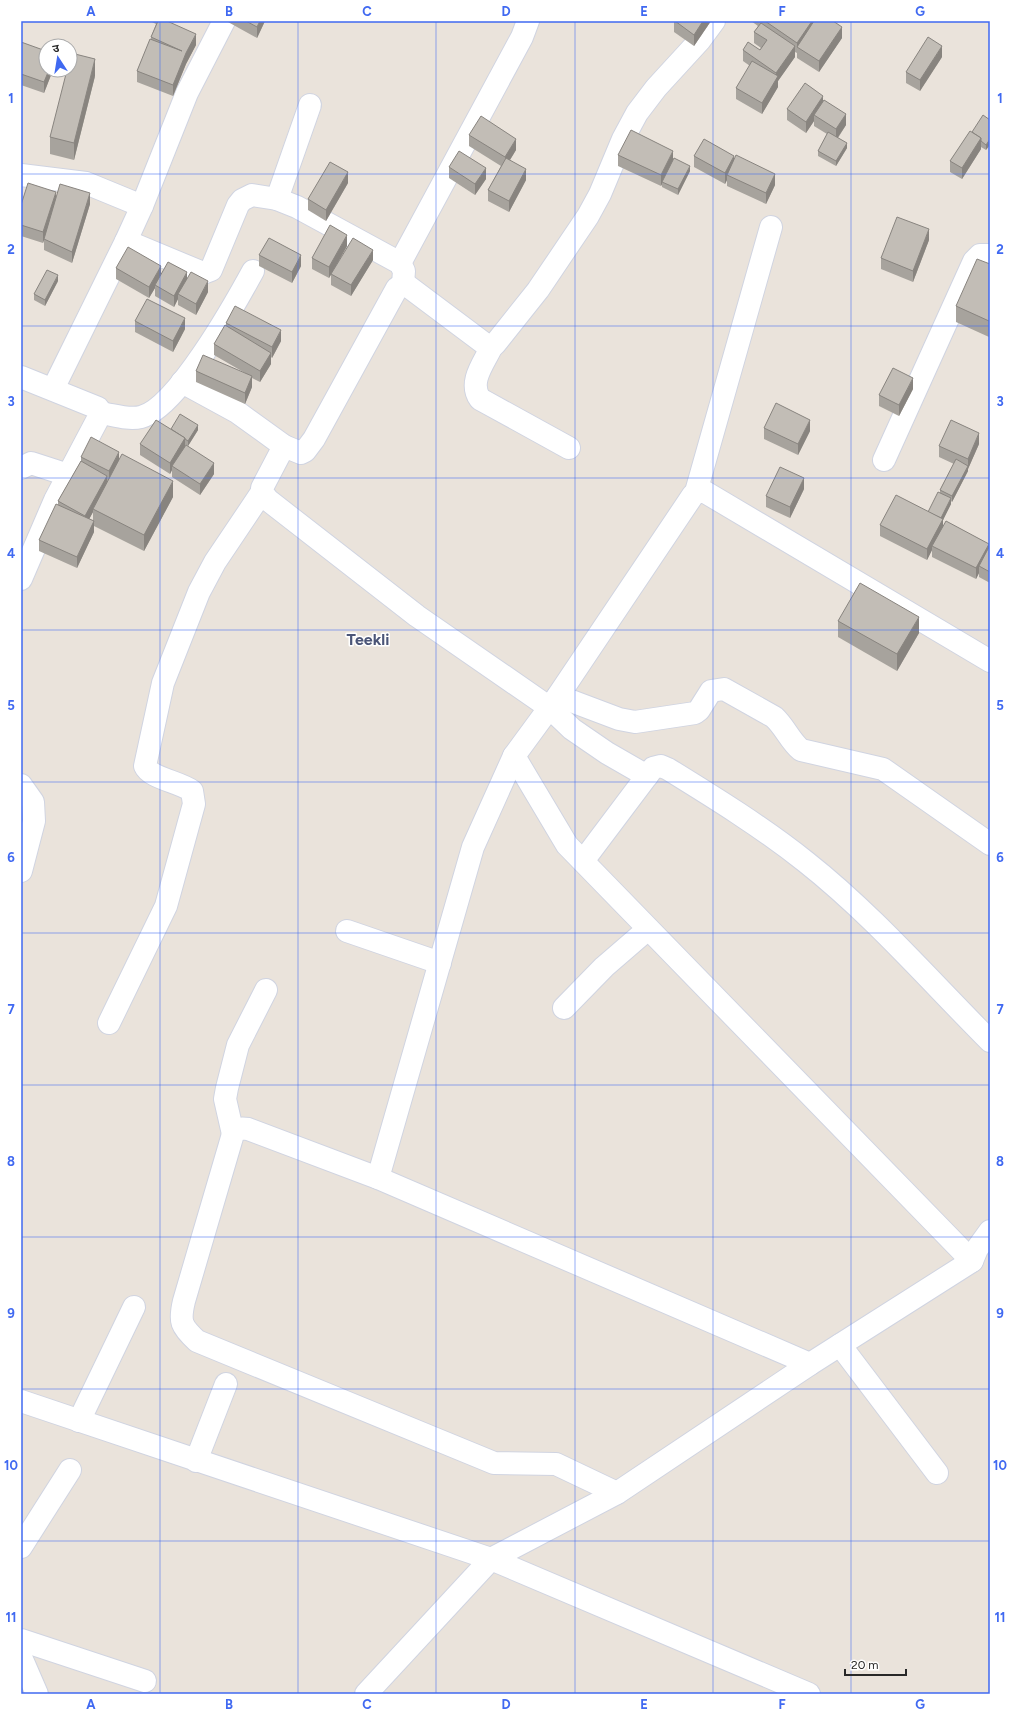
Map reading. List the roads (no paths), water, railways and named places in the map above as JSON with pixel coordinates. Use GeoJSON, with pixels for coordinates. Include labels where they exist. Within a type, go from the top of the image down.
{"type":"FeatureCollection","features":[{"type":"Feature","properties":{"kind":"street"},"geometry":{"type":"LineString","coordinates":[[54,389],[126,241],[142,206],[187,94],[224,21]]}},
{"type":"Feature","properties":{"kind":"street"},"geometry":{"type":"LineString","coordinates":[[182,382],[237,412],[284,446],[301,453],[305,451],[314,439],[397,288],[402,274],[518,44],[528,21]]}},
{"type":"Feature","properties":{"kind":"street"},"geometry":{"type":"LineString","coordinates":[[569,448],[480,399],[474,390],[475,381],[492,346],[500,340],[538,290],[588,216],[600,194],[623,139],[637,113],[656,88],[700,40],[714,21]]}},
{"type":"Feature","properties":{"kind":"street"},"geometry":{"type":"LineString","coordinates":[[277,199],[310,105]]}},
{"type":"Feature","properties":{"kind":"street"},"geometry":{"type":"LineString","coordinates":[[21,175],[86,183],[142,206]]}},
{"type":"Feature","properties":{"kind":"street"},"geometry":{"type":"LineString","coordinates":[[126,241],[203,273],[207,273],[211,270],[238,204],[242,200],[252,195],[277,199],[297,207],[402,274],[485,344],[492,346]]}},
{"type":"Feature","properties":{"kind":"street"},"geometry":{"type":"LineString","coordinates":[[378,1178],[473,847],[514,756],[554,702],[690,498],[696,492],[771,227]]}},
{"type":"Feature","properties":{"kind":"street"},"geometry":{"type":"LineString","coordinates":[[884,460],[974,261],[980,255],[990,255]]}},
{"type":"Feature","properties":{"kind":"street"},"geometry":{"type":"LineString","coordinates":[[21,378],[54,389],[98,408],[101,412],[124,418],[140,417],[157,410],[182,382],[226,320],[253,271]]}},
{"type":"Feature","properties":{"kind":"street"},"geometry":{"type":"LineString","coordinates":[[21,578],[55,500],[101,412]]}},
{"type":"Feature","properties":{"kind":"street"},"geometry":{"type":"LineString","coordinates":[[109,1023],[166,906],[194,804],[194,794],[192,791],[150,773],[145,766],[163,683],[199,592],[215,562],[262,492],[263,483],[284,446]]}},
{"type":"Feature","properties":{"kind":"street"},"geometry":{"type":"LineString","coordinates":[[21,468],[31,463],[68,475]]}},
{"type":"Feature","properties":{"kind":"street"},"geometry":{"type":"LineString","coordinates":[[262,492],[268,500],[417,616],[554,702],[635,722],[695,713],[699,710],[711,691],[724,689],[774,717],[780,723],[794,745],[801,750],[883,770],[990,844]]}},
{"type":"Feature","properties":{"kind":"street"},"geometry":{"type":"LineString","coordinates":[[696,492],[705,492],[990,661]]}},
{"type":"Feature","properties":{"kind":"street"},"geometry":{"type":"LineString","coordinates":[[554,702],[572,729],[606,753],[647,776]]}},
{"type":"Feature","properties":{"kind":"street"},"geometry":{"type":"LineString","coordinates":[[514,756],[567,845],[648,929],[980,1257]]}},
{"type":"Feature","properties":{"kind":"street"},"geometry":{"type":"LineString","coordinates":[[583,861],[653,768],[658,766],[668,769],[736,811],[806,862],[858,908],[990,1041]]}},
{"type":"Feature","properties":{"kind":"street"},"geometry":{"type":"LineString","coordinates":[[21,785],[33,802],[34,820],[21,871]]}},
{"type":"Feature","properties":{"kind":"street"},"geometry":{"type":"LineString","coordinates":[[564,1008],[604,967],[648,929]]}},
{"type":"Feature","properties":{"kind":"street"},"geometry":{"type":"LineString","coordinates":[[347,931],[440,963]]}},
{"type":"Feature","properties":{"kind":"street"},"geometry":{"type":"LineString","coordinates":[[233,1134],[225,1099],[227,1088],[238,1045],[266,990]]}},
{"type":"Feature","properties":{"kind":"street"},"geometry":{"type":"LineString","coordinates":[[617,1493],[556,1464],[494,1463],[197,1341],[183,1329],[181,1315],[184,1300],[233,1134],[238,1129],[248,1129],[378,1178],[810,1364]]}},
{"type":"Feature","properties":{"kind":"street"},"geometry":{"type":"LineString","coordinates":[[366,1694],[491,1559],[617,1493],[810,1364],[980,1257],[990,1231]]}},
{"type":"Feature","properties":{"kind":"street"},"geometry":{"type":"LineString","coordinates":[[79,1421],[134,1307]]}},
{"type":"Feature","properties":{"kind":"street"},"geometry":{"type":"LineString","coordinates":[[840,1345],[937,1473]]}},
{"type":"Feature","properties":{"kind":"street"},"geometry":{"type":"LineString","coordinates":[[196,1461],[226,1384]]}},
{"type":"Feature","properties":{"kind":"street"},"geometry":{"type":"LineString","coordinates":[[21,1401],[491,1559],[809,1694]]}},
{"type":"Feature","properties":{"kind":"street"},"geometry":{"type":"LineString","coordinates":[[21,1547],[70,1470]]}},
{"type":"Feature","properties":{"kind":"street"},"geometry":{"type":"LineString","coordinates":[[21,1640],[145,1681]]}},
{"type":"Feature","properties":{"kind":"street"},"geometry":{"type":"LineString","coordinates":[[22,1661],[37,1694]]}},
{"type":"Feature","properties":{"kind":"district","name":"Teekli"},"geometry":{"type":"Point","coordinates":[368,639]}}]}
